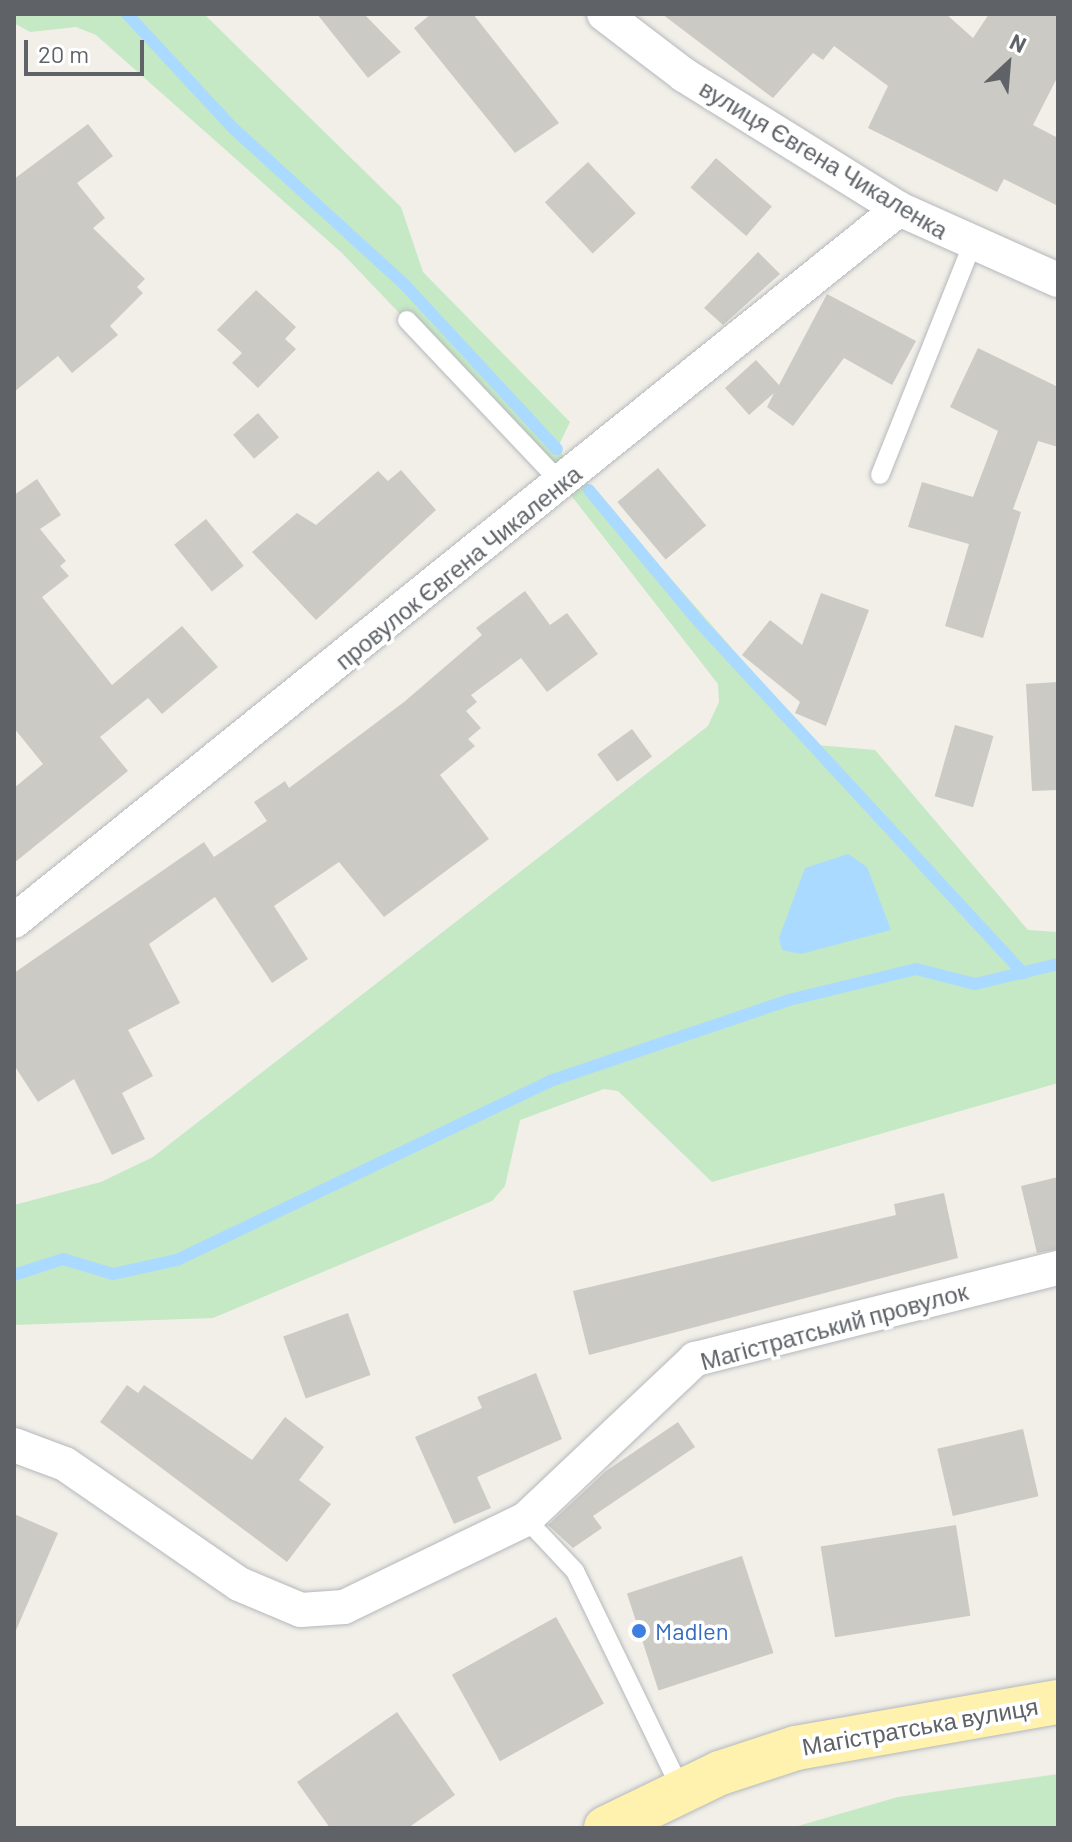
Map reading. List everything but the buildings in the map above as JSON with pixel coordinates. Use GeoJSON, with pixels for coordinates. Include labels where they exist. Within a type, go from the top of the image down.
{"type":"FeatureCollection","features":[{"type":"Feature","properties":{"kind":"main road","name":"Магістратська вулиця"},"geometry":{"type":"LineString","coordinates":[[606,1828],[682,1791],[830,1739],[1058,1702]]}},
{"type":"Feature","properties":{"kind":"street","name":"вулиця Євгена Чикаленка"},"geometry":{"type":"LineString","coordinates":[[604,14],[684,75],[899,209],[971,247],[1058,280]]}},
{"type":"Feature","properties":{"kind":"street","name":"провулок Євгена Чикаленка"},"geometry":{"type":"LineString","coordinates":[[14,921],[563,485],[899,209]]}},
{"type":"Feature","properties":{"kind":"street","name":"Магістратський провулок"},"geometry":{"type":"LineString","coordinates":[[14,1445],[65,1464],[239,1584],[301,1610],[344,1607],[526,1519],[695,1359],[1058,1268]]}},
{"type":"Feature","properties":{"kind":"lane"},"geometry":{"type":"LineString","coordinates":[[880,475],[971,247]]}},
{"type":"Feature","properties":{"kind":"lane"},"geometry":{"type":"LineString","coordinates":[[407,320],[563,485]]}},
{"type":"Feature","properties":{"kind":"lane"},"geometry":{"type":"LineString","coordinates":[[526,1519],[575,1571],[682,1791]]}},
{"type":"Feature","properties":{"kind":"green space"},"geometry":{"type":"Polygon","coordinates":[[[14,14],[204,14],[401,207],[423,272],[570,422],[557,449],[817,745],[875,750],[1028,930],[1058,932],[1058,1083],[712,1182],[618,1091],[604,1089],[520,1120],[505,1186],[492,1201],[213,1318],[14,1325],[14,1205],[101,1182],[153,1157],[708,726],[719,702],[718,684],[563,485],[342,253],[96,35],[76,27],[30,32],[14,23],[14,14]]]}},
{"type":"Feature","properties":{"kind":"green space"},"geometry":{"type":"Polygon","coordinates":[[[1058,1774],[1058,1828],[791,1828],[898,1797],[1058,1774]]]}},
{"type":"Feature","properties":{"kind":"water"},"geometry":{"type":"Polygon","coordinates":[[[848,854],[867,867],[891,930],[801,954],[782,950],[779,938],[805,868],[848,854]]]}},
{"type":"Feature","properties":{"kind":"waterway"},"geometry":{"type":"LineString","coordinates":[[127,14],[233,128],[404,284],[557,449]]}},
{"type":"Feature","properties":{"kind":"waterway"},"geometry":{"type":"LineString","coordinates":[[589,490],[699,622],[1023,973]]}},
{"type":"Feature","properties":{"kind":"waterway"},"geometry":{"type":"LineString","coordinates":[[14,1275],[63,1259],[113,1274],[177,1260],[550,1081],[789,1000],[916,969],[975,984],[1058,964]]}},
{"type":"Feature","properties":{"kind":"place","name":"Madlen"},"geometry":{"type":"Point","coordinates":[639,1631]}}]}
